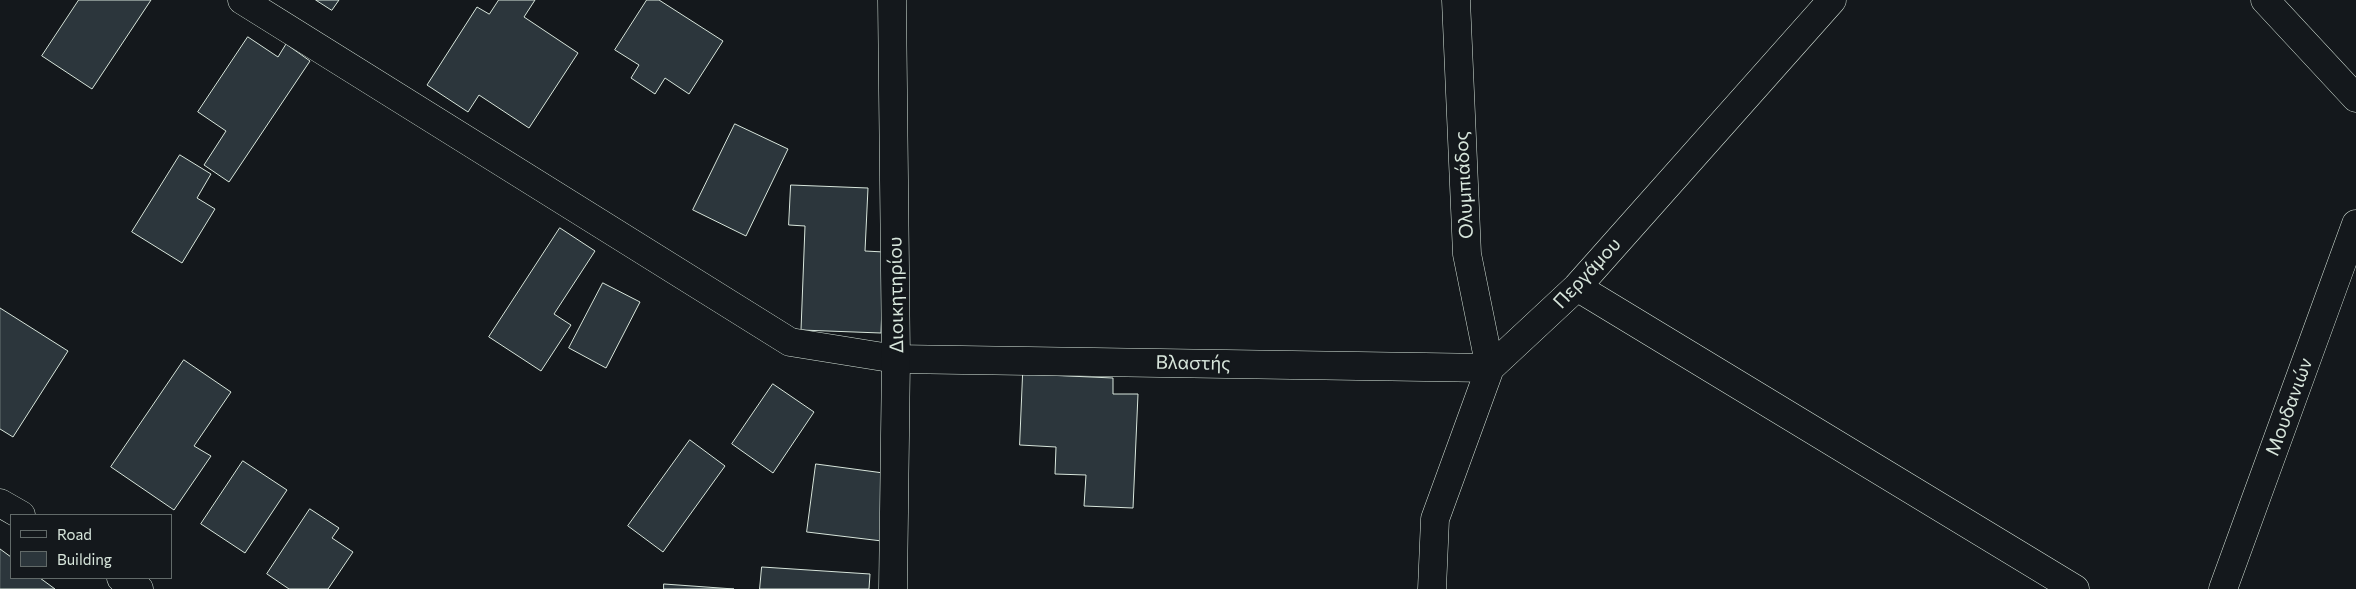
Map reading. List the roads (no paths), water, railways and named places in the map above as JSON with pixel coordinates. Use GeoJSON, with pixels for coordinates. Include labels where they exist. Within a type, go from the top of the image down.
{"type":"FeatureCollection","features":[{"type":"Feature","properties":{"kind":"street","name":"Βλαστής"},"geometry":{"type":"LineString","coordinates":[[242,0],[790,342],[896,359],[1490,368]]}},
{"type":"Feature","properties":{"kind":"street","name":"Διοικητηρίου"},"geometry":{"type":"LineString","coordinates":[[892,0],[896,359],[893,589]]}},
{"type":"Feature","properties":{"kind":"street","name":"Ολυμπιάδος"},"geometry":{"type":"LineString","coordinates":[[1456,0],[1467,254],[1490,368]]}},
{"type":"Feature","properties":{"kind":"street","name":"Περγάμου"},"geometry":{"type":"LineString","coordinates":[[1432,589],[1435,519],[1490,368],[1577,287],[1832,0]]}},
{"type":"Feature","properties":{"kind":"street"},"geometry":{"type":"LineString","coordinates":[[2265,0],[2356,98]]}},
{"type":"Feature","properties":{"kind":"street","name":"Μουδανιών"},"geometry":{"type":"LineString","coordinates":[[2223,589],[2356,224]]}},
{"type":"Feature","properties":{"kind":"street"},"geometry":{"type":"LineString","coordinates":[[1577,287],[2075,589]]}},
{"type":"Feature","properties":{"kind":"street"},"geometry":{"type":"LineString","coordinates":[[0,502],[18,514]]}},
{"type":"Feature","properties":{"kind":"street"},"geometry":{"type":"LineString","coordinates":[[123,579],[140,589]]}}]}
